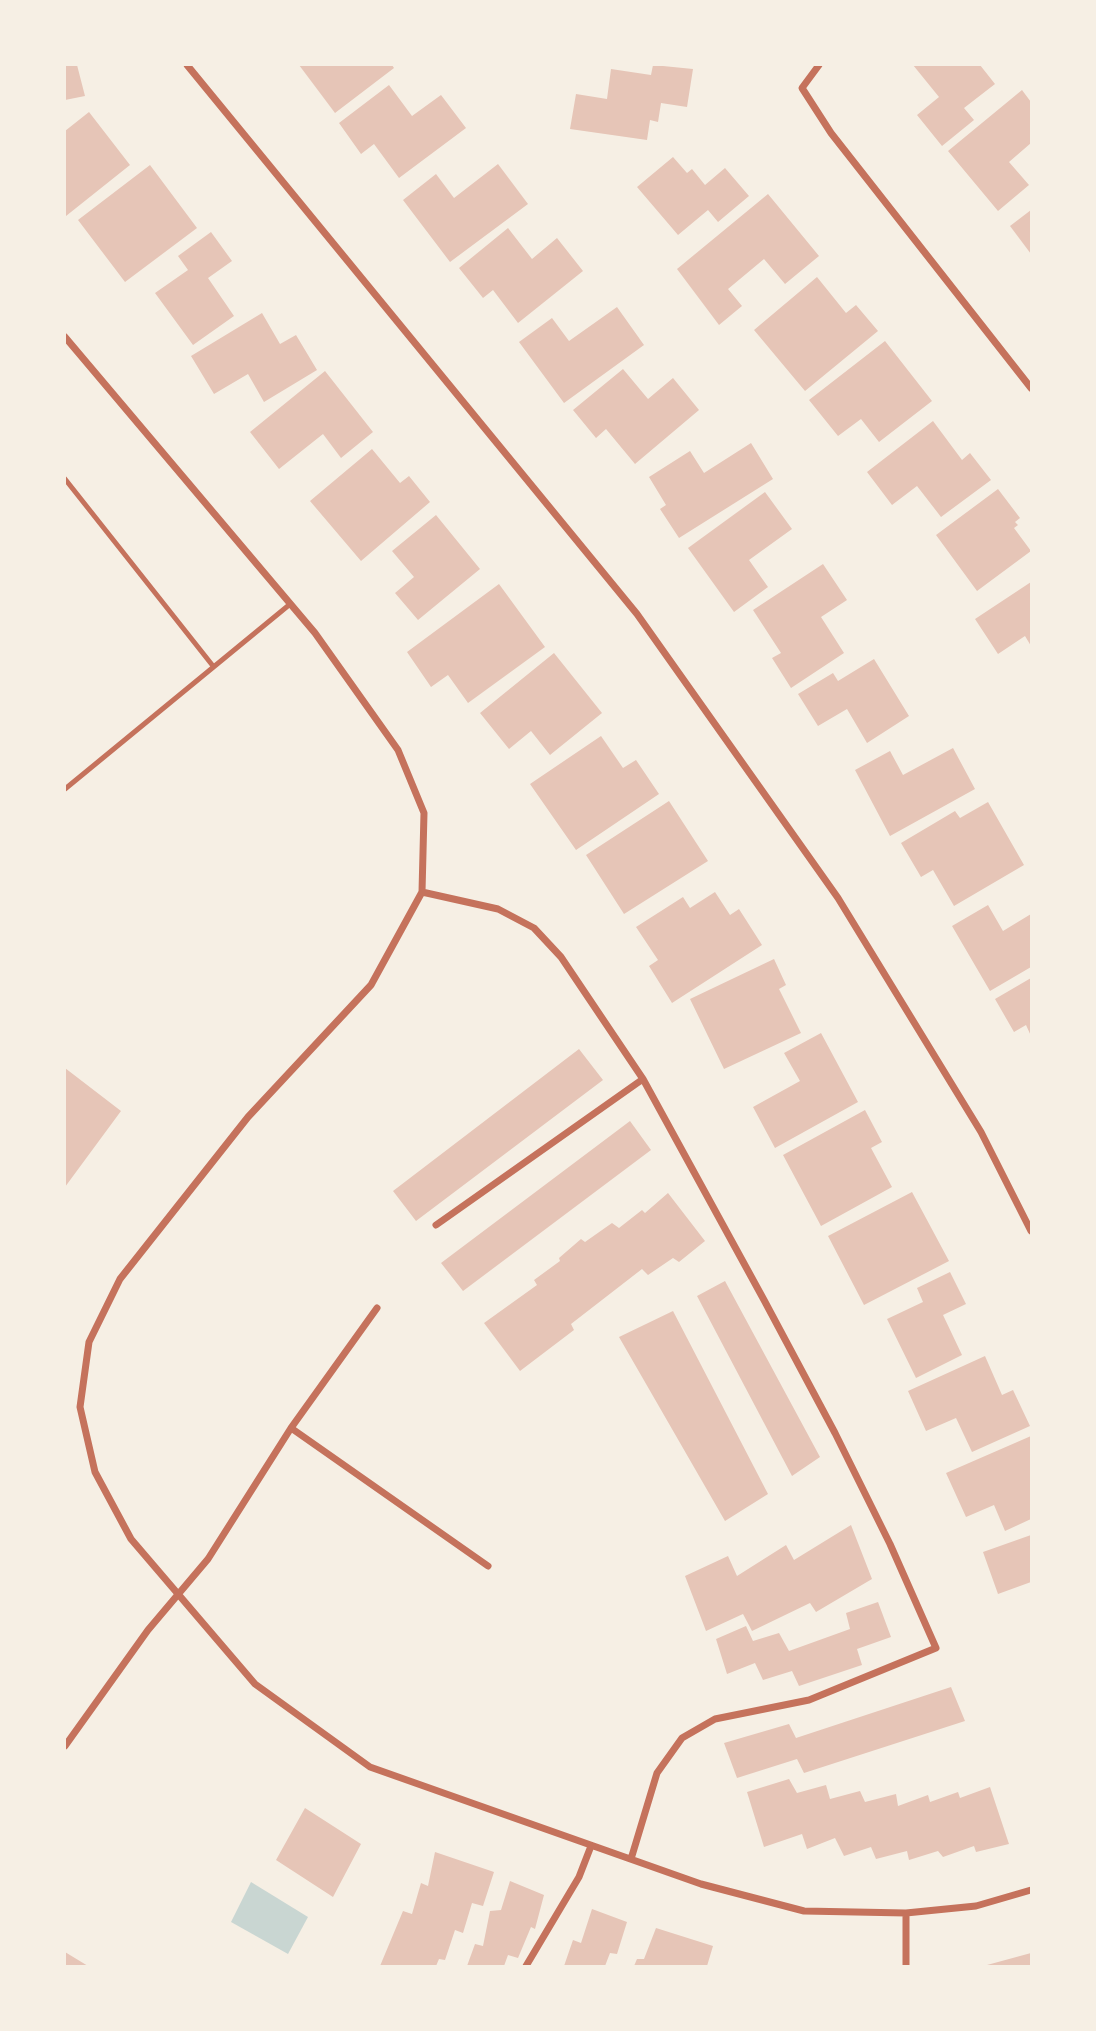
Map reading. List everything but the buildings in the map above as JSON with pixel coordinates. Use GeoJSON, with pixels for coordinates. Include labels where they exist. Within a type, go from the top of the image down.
{"type":"FeatureCollection","features":[{"type":"Feature","properties":{"kind":"street"},"geometry":{"type":"LineString","coordinates":[[187,65],[637,614],[838,898],[981,1132],[1031,1231]]}},
{"type":"Feature","properties":{"kind":"street"},"geometry":{"type":"LineString","coordinates":[[819,65],[802,88],[831,133],[1031,388]]}},
{"type":"Feature","properties":{"kind":"street"},"geometry":{"type":"LineString","coordinates":[[65,337],[315,634],[398,750],[424,813],[422,892],[371,985],[248,1117],[120,1279],[89,1342],[80,1407],[95,1472],[131,1539],[255,1684],[370,1767],[701,1884],[804,1911],[906,1913],[975,1906],[1031,1890]]}},
{"type":"Feature","properties":{"kind":"street"},"geometry":{"type":"LineString","coordinates":[[422,892],[498,909],[534,928],[561,957],[643,1079],[835,1433],[890,1544],[936,1648],[809,1700],[715,1719],[682,1738],[657,1773],[631,1859]]}},
{"type":"Feature","properties":{"kind":"street"},"geometry":{"type":"LineString","coordinates":[[436,1225],[643,1079]]}},
{"type":"Feature","properties":{"kind":"street"},"geometry":{"type":"LineString","coordinates":[[65,1746],[148,1630],[208,1559],[291,1428],[377,1308]]}},
{"type":"Feature","properties":{"kind":"street"},"geometry":{"type":"LineString","coordinates":[[291,1428],[488,1566]]}},
{"type":"Feature","properties":{"kind":"street"},"geometry":{"type":"LineString","coordinates":[[526,1966],[579,1877],[591,1846]]}},
{"type":"Feature","properties":{"kind":"street"},"geometry":{"type":"LineString","coordinates":[[906,1913],[906,1966]]}},
{"type":"Feature","properties":{"kind":"lane"},"geometry":{"type":"LineString","coordinates":[[65,479],[213,666]]}},
{"type":"Feature","properties":{"kind":"lane"},"geometry":{"type":"LineString","coordinates":[[65,789],[289,605]]}},
{"type":"Feature","properties":{"kind":"shaded area"},"geometry":{"type":"Polygon","coordinates":[[[251,1882],[308,1917],[288,1954],[231,1922],[251,1882]]]}}]}
